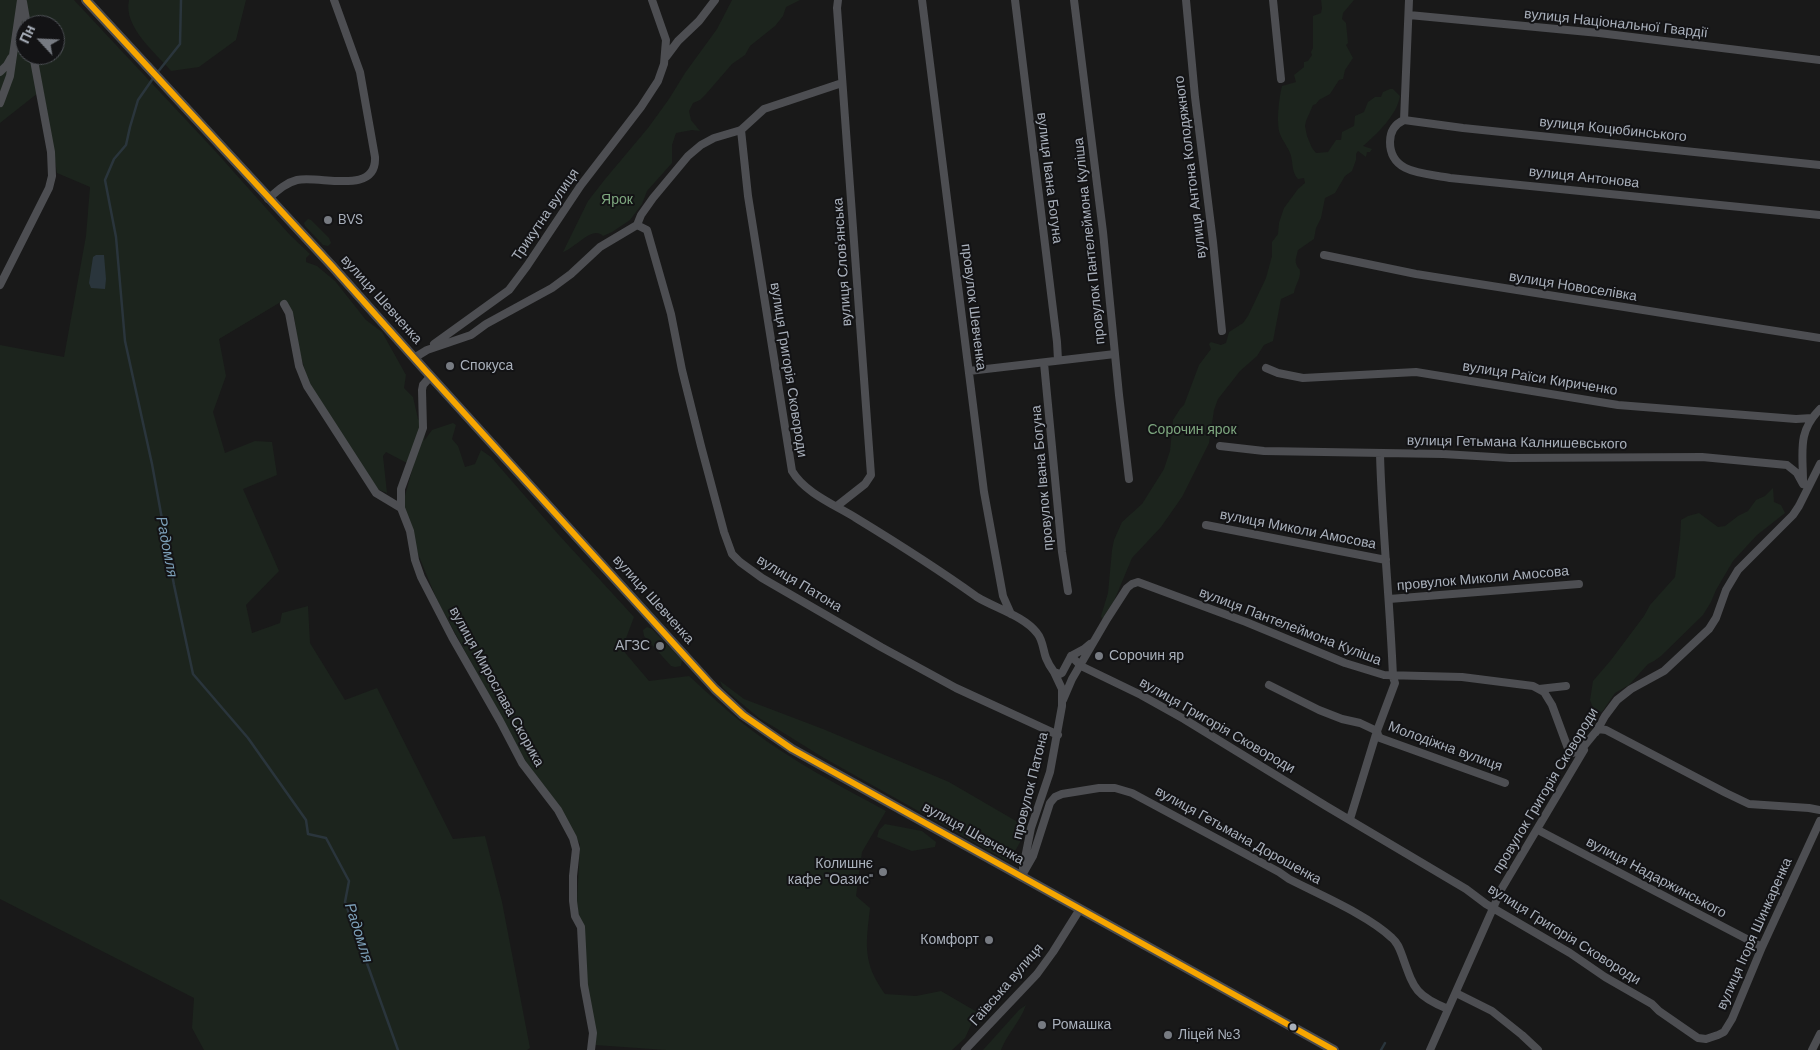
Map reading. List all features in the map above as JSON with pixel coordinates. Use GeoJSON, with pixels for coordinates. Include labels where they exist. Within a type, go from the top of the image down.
{"type":"FeatureCollection","features":[{"type":"Feature","properties":{"kind":"main road","name":"вулиця Шевченка"},"geometry":{"type":"LineString","coordinates":[[86,0],[332,266],[715,689],[742,715],[792,749],[1334,1050]]}},
{"type":"Feature","properties":{"kind":"street"},"geometry":{"type":"LineString","coordinates":[[22,0],[25,15]]}},
{"type":"Feature","properties":{"kind":"street"},"geometry":{"type":"LineString","coordinates":[[0,103],[10,76],[22,0]]}},
{"type":"Feature","properties":{"kind":"street"},"geometry":{"type":"LineString","coordinates":[[268,198],[284,185],[298,180],[352,181],[374,172],[376,157],[360,72],[334,0]]}},
{"type":"Feature","properties":{"kind":"street","name":"Трикутна вулиця"},"geometry":{"type":"LineString","coordinates":[[414,358],[484,309],[513,284],[581,185],[654,87],[662,72],[665,57],[665,35],[652,0]]}},
{"type":"Feature","properties":{"kind":"street","name":"Трикутна вулиця"},"geometry":{"type":"LineString","coordinates":[[665,57],[715,0]]}},
{"type":"Feature","properties":{"kind":"street","name":"вулиця Слов'янська"},"geometry":{"type":"LineString","coordinates":[[837,506],[865,484],[871,475],[842,83],[838,0]]}},
{"type":"Feature","properties":{"kind":"street","name":"провулок Шевченка"},"geometry":{"type":"LineString","coordinates":[[922,0],[984,492],[1003,596],[1011,614]]}},
{"type":"Feature","properties":{"kind":"street","name":"вулиця Івана Богуна"},"geometry":{"type":"LineString","coordinates":[[1015,0],[1058,360]]}},
{"type":"Feature","properties":{"kind":"street","name":"провулок Пантелеймона Куліша"},"geometry":{"type":"LineString","coordinates":[[1074,0],[1129,479]]}},
{"type":"Feature","properties":{"kind":"street","name":"вулиця Антона Колодяжного"},"geometry":{"type":"LineString","coordinates":[[1186,0],[1195,97],[1214,242],[1222,331]]}},
{"type":"Feature","properties":{"kind":"street"},"geometry":{"type":"LineString","coordinates":[[1274,0],[1281,79]]}},
{"type":"Feature","properties":{"kind":"street"},"geometry":{"type":"LineString","coordinates":[[1404,120],[1409,0]]}},
{"type":"Feature","properties":{"kind":"street","name":"вулиця Національної Гвардії"},"geometry":{"type":"LineString","coordinates":[[1409,15],[1608,34],[1820,60]]}},
{"type":"Feature","properties":{"kind":"street"},"geometry":{"type":"LineString","coordinates":[[0,72],[9,62],[14,49]]}},
{"type":"Feature","properties":{"kind":"street"},"geometry":{"type":"LineString","coordinates":[[0,285],[49,188],[52,176],[51,152],[35,65]]}},
{"type":"Feature","properties":{"kind":"street"},"geometry":{"type":"LineString","coordinates":[[414,358],[427,350],[471,335],[486,324],[552,288],[571,274],[600,247],[637,225],[653,198],[694,150],[714,138],[741,130],[764,109],[842,83]]}},
{"type":"Feature","properties":{"kind":"street","name":"вулиця Коцюбинського"},"geometry":{"type":"LineString","coordinates":[[1404,120],[1501,132],[1820,164]]}},
{"type":"Feature","properties":{"kind":"street","name":"вулиця Антонова"},"geometry":{"type":"LineString","coordinates":[[1404,120],[1399,122],[1391,133],[1390,146],[1396,160],[1404,168],[1411,171],[1450,178],[1820,214]]}},
{"type":"Feature","properties":{"kind":"street","name":"вулиця Григорія Сковороди"},"geometry":{"type":"LineString","coordinates":[[741,130],[748,196],[791,467],[795,476],[800,482],[989,605],[1011,614],[1038,634],[1046,658],[1054,672]]}},
{"type":"Feature","properties":{"kind":"street","name":"вулиця Патона"},"geometry":{"type":"LineString","coordinates":[[637,225],[647,230],[653,248],[711,482],[728,544],[736,558],[746,567],[778,587],[956,688],[1058,735]]}},
{"type":"Feature","properties":{"kind":"street","name":"вулиця Новоселівка"},"geometry":{"type":"LineString","coordinates":[[1324,255],[1416,274],[1820,338]]}},
{"type":"Feature","properties":{"kind":"street"},"geometry":{"type":"LineString","coordinates":[[284,304],[289,313],[299,366],[307,386],[376,493],[401,508]]}},
{"type":"Feature","properties":{"kind":"street"},"geometry":{"type":"LineString","coordinates":[[969,371],[1115,354]]}},
{"type":"Feature","properties":{"kind":"street","name":"провулок Івана Богуна"},"geometry":{"type":"LineString","coordinates":[[1044,363],[1062,552],[1068,591]]}},
{"type":"Feature","properties":{"kind":"street","name":"вулиця Раїси Кириченко"},"geometry":{"type":"LineString","coordinates":[[1266,368],[1278,373],[1303,378],[1416,372],[1618,405],[1796,419],[1817,414]]}},
{"type":"Feature","properties":{"kind":"street","name":"вулиця Мирослава Скорика"},"geometry":{"type":"LineString","coordinates":[[430,376],[423,385],[423,428],[401,488],[401,508],[410,531],[415,560],[452,637],[522,764],[558,810],[573,838],[576,849],[573,901],[575,916],[581,928],[584,985],[593,1033],[591,1050]]}},
{"type":"Feature","properties":{"kind":"street"},"geometry":{"type":"LineString","coordinates":[[1803,499],[1803,437],[1817,414]]}},
{"type":"Feature","properties":{"kind":"street","name":"вулиця Гетьмана Калнишевського"},"geometry":{"type":"LineString","coordinates":[[1220,446],[1264,451],[1444,454],[1510,458],[1721,458],[1787,465],[1797,473],[1803,484]]}},
{"type":"Feature","properties":{"kind":"street"},"geometry":{"type":"LineString","coordinates":[[1350,819],[1377,731],[1395,683],[1393,677],[1390,599],[1380,454]]}},
{"type":"Feature","properties":{"kind":"street","name":"провулок Григорія Сковороди"},"geometry":{"type":"LineString","coordinates":[[1430,1050],[1502,888],[1604,716],[1617,700],[1631,689],[1664,672],[1709,629],[1716,618],[1726,590],[1738,570],[1796,510],[1820,464]]}},
{"type":"Feature","properties":{"kind":"street","name":"вулиця Миколи Амосова"},"geometry":{"type":"LineString","coordinates":[[1206,525],[1386,560]]}},
{"type":"Feature","properties":{"kind":"street","name":"вулиця Пантелеймона Куліша"},"geometry":{"type":"LineString","coordinates":[[1081,666],[1127,588],[1138,582],[1384,676],[1462,677],[1516,683],[1539,689],[1566,686]]}},
{"type":"Feature","properties":{"kind":"street","name":"провулок Миколи Амосова"},"geometry":{"type":"LineString","coordinates":[[1390,599],[1578,584]]}},
{"type":"Feature","properties":{"kind":"street"},"geometry":{"type":"LineString","coordinates":[[1054,672],[1062,673],[1070,656],[1084,649],[1100,631]]}},
{"type":"Feature","properties":{"kind":"street","name":"вулиця Григорія Сковороди"},"geometry":{"type":"LineString","coordinates":[[1070,656],[1081,666],[1141,695],[1184,719],[1494,907],[1545,940],[1570,952],[1605,977],[1644,999],[1698,1038]]}},
{"type":"Feature","properties":{"kind":"street","name":"провулок Патона"},"geometry":{"type":"LineString","coordinates":[[1063,700],[1072,679],[1081,666]]}},
{"type":"Feature","properties":{"kind":"street","name":"провулок Патона"},"geometry":{"type":"LineString","coordinates":[[1021,877],[1031,828],[1050,772],[1058,735],[1063,700],[1062,689],[1054,672]]}},
{"type":"Feature","properties":{"kind":"street","name":"Молодіжна вулиця"},"geometry":{"type":"LineString","coordinates":[[1269,685],[1319,710],[1342,719],[1360,723],[1377,731],[1380,738],[1505,783]]}},
{"type":"Feature","properties":{"kind":"street"},"geometry":{"type":"LineString","coordinates":[[1539,689],[1544,692],[1552,705],[1569,751],[1572,753],[1580,751],[1598,729],[1609,731],[1726,794],[1749,804],[1820,810]]}},
{"type":"Feature","properties":{"kind":"street","name":"вулиця Гетьмана Дорошенка"},"geometry":{"type":"LineString","coordinates":[[1021,877],[1034,856],[1050,803],[1055,798],[1072,792],[1108,787],[1132,793],[1360,916],[1385,932],[1398,945],[1416,990],[1426,999],[1448,1009]]}},
{"type":"Feature","properties":{"kind":"street","name":"вулиця Ігоря Шинкаренка"},"geometry":{"type":"LineString","coordinates":[[1698,1038],[1706,1040],[1713,1038],[1724,1032],[1728,1026],[1820,821]]}},
{"type":"Feature","properties":{"kind":"street","name":"вулиця Надаржинського"},"geometry":{"type":"LineString","coordinates":[[1538,830],[1762,948]]}},
{"type":"Feature","properties":{"kind":"street","name":"Гаївська вулиця"},"geometry":{"type":"LineString","coordinates":[[965,1050],[1037,974],[1080,909]]}},
{"type":"Feature","properties":{"kind":"street"},"geometry":{"type":"LineString","coordinates":[[1456,993],[1492,1011],[1538,1050]]}},
{"type":"Feature","properties":{"kind":"street"},"geometry":{"type":"LineString","coordinates":[[1812,1050],[1820,1034]]}},
{"type":"Feature","properties":{"kind":"green space"},"geometry":{"type":"Polygon","coordinates":[[[0,0],[74,0],[216,152],[290,235],[310,254],[306,258],[306,262],[317,266],[335,281],[366,320],[382,332],[406,375],[404,388],[413,397],[418,419],[426,430],[424,441],[432,430],[453,423],[456,425],[452,439],[458,446],[465,467],[475,464],[481,450],[491,457],[634,617],[622,649],[649,681],[689,676],[734,716],[782,752],[886,811],[862,852],[856,896],[870,908],[867,953],[872,972],[885,994],[916,996],[941,991],[977,1012],[965,1038],[952,1050],[666,1050],[595,1045],[577,902],[580,844],[520,752],[437,600],[418,554],[403,503],[414,463],[405,462],[386,452],[383,456],[387,493],[377,489],[309,384],[299,350],[294,316],[284,300],[219,339],[226,376],[213,412],[225,453],[255,441],[272,442],[277,475],[243,489],[279,571],[246,605],[252,633],[280,623],[282,613],[308,606],[310,643],[345,700],[377,688],[453,839],[485,836],[502,902],[530,1048],[527,1050],[204,1050],[192,1028],[194,998],[0,899],[0,345],[64,357],[86,236],[90,187],[57,173],[43,89],[0,123],[0,0]]]}},
{"type":"Feature","properties":{"kind":"green space"},"geometry":{"type":"Polygon","coordinates":[[[129,0],[246,0],[236,40],[199,67],[171,71],[135,29],[128,10],[129,0]]]}},
{"type":"Feature","properties":{"kind":"green space","name":"Ярок"},"geometry":{"type":"Polygon","coordinates":[[[732,0],[800,0],[786,7],[783,16],[775,26],[750,46],[745,55],[732,64],[700,100],[693,103],[689,111],[691,120],[700,131],[692,130],[676,133],[672,145],[672,163],[647,191],[642,204],[630,220],[603,236],[599,233],[589,235],[563,252],[588,201],[648,128],[669,99],[685,73],[717,29],[732,0]]]}},
{"type":"Feature","properties":{"kind":"green space","name":"Сорочин ярок"},"geometry":{"type":"Polygon","coordinates":[[[1321,0],[1354,0],[1343,13],[1342,19],[1346,23],[1348,43],[1346,45],[1353,58],[1345,70],[1343,79],[1339,80],[1330,94],[1313,105],[1305,126],[1312,148],[1316,153],[1328,152],[1336,140],[1341,140],[1342,132],[1354,126],[1355,116],[1364,112],[1368,102],[1375,97],[1381,97],[1383,92],[1393,89],[1400,96],[1398,103],[1386,124],[1363,146],[1372,149],[1370,152],[1367,152],[1366,157],[1358,151],[1352,171],[1345,176],[1335,193],[1325,198],[1314,239],[1298,250],[1296,262],[1300,270],[1299,277],[1294,293],[1281,299],[1273,341],[1264,345],[1257,356],[1240,371],[1218,399],[1214,410],[1209,443],[1182,497],[1161,527],[1132,558],[1114,601],[1102,619],[1101,616],[1108,593],[1114,540],[1122,522],[1142,504],[1164,469],[1170,451],[1173,420],[1184,405],[1199,365],[1211,349],[1209,344],[1211,342],[1221,345],[1226,343],[1229,332],[1243,323],[1248,316],[1266,278],[1272,256],[1272,242],[1278,234],[1284,208],[1298,189],[1305,183],[1304,178],[1298,179],[1295,174],[1290,153],[1280,134],[1278,110],[1282,86],[1296,82],[1294,75],[1304,67],[1304,62],[1308,61],[1312,55],[1313,16],[1321,13],[1321,0]]]}},
{"type":"Feature","properties":{"kind":"green space"},"geometry":{"type":"Polygon","coordinates":[[[308,219],[329,238],[331,243],[328,246],[323,245],[305,226],[304,223],[308,219]]]}},
{"type":"Feature","properties":{"kind":"green space"},"geometry":{"type":"Polygon","coordinates":[[[1773,488],[1774,502],[1781,505],[1785,513],[1757,535],[1733,561],[1703,615],[1661,656],[1648,664],[1629,685],[1615,693],[1602,712],[1594,711],[1590,700],[1593,681],[1644,616],[1650,605],[1675,577],[1681,520],[1699,513],[1718,527],[1725,526],[1748,511],[1756,500],[1765,496],[1773,488]]]}},
{"type":"Feature","properties":{"kind":"green space"},"geometry":{"type":"Polygon","coordinates":[[[647,627],[652,629],[682,660],[681,666],[671,666],[644,636],[643,630],[647,627]]]}},
{"type":"Feature","properties":{"kind":"green space"},"geometry":{"type":"Polygon","coordinates":[[[720,681],[744,699],[823,729],[949,782],[1028,828],[1009,862],[824,758],[759,718],[723,688],[720,681]]]}},
{"type":"Feature","properties":{"kind":"green space"},"geometry":{"type":"Polygon","coordinates":[[[885,824],[922,831],[936,842],[935,847],[912,851],[877,837],[879,830],[885,824]]]}},
{"type":"Feature","properties":{"kind":"green space"},"geometry":{"type":"Polygon","coordinates":[[[1026,1005],[1001,1050],[983,1050],[1019,1010],[1026,1005]]]}},
{"type":"Feature","properties":{"kind":"shaded area"},"geometry":{"type":"Polygon","coordinates":[[[104,255],[105,289],[91,288],[89,283],[93,257],[104,255]]]}},
{"type":"Feature","properties":{"kind":"waterway","name":"Радомля"},"geometry":{"type":"LineString","coordinates":[[157,73],[180,44],[181,0]]}},
{"type":"Feature","properties":{"kind":"waterway","name":"Радомля"},"geometry":{"type":"LineString","coordinates":[[154,77],[138,100],[126,145],[114,159],[105,180],[116,237],[125,341],[152,464],[174,585],[193,674],[248,738],[306,820],[308,834],[326,838],[349,881],[345,902],[398,1050]]}},
{"type":"Feature","properties":{"kind":"waterway"},"geometry":{"type":"LineString","coordinates":[[1381,1050],[1385,1043]]}},
{"type":"Feature","properties":{"kind":"transit line"},"geometry":{"type":"LineString","coordinates":[[86,0],[332,266],[715,689],[743,715],[792,749],[1334,1050]]}},
{"type":"Feature","properties":{"kind":"place","name":"BVS"},"geometry":{"type":"Point","coordinates":[328,220]}},
{"type":"Feature","properties":{"kind":"place","name":"Спокуса"},"geometry":{"type":"Point","coordinates":[450,366]}},
{"type":"Feature","properties":{"kind":"place","name":"АГЗС"},"geometry":{"type":"Point","coordinates":[660,646]}},
{"type":"Feature","properties":{"kind":"place","name":"Сорочин яр"},"geometry":{"type":"Point","coordinates":[1099,656]}},
{"type":"Feature","properties":{"kind":"place","name":"Колишнє кафе \"Оазис\""},"geometry":{"type":"Point","coordinates":[883,872]}},
{"type":"Feature","properties":{"kind":"place","name":"Комфорт"},"geometry":{"type":"Point","coordinates":[989,940]}},
{"type":"Feature","properties":{"kind":"place","name":"Ромашка"},"geometry":{"type":"Point","coordinates":[1042,1025]}},
{"type":"Feature","properties":{"kind":"place","name":"Ліцей №3"},"geometry":{"type":"Point","coordinates":[1168,1035]}}]}
